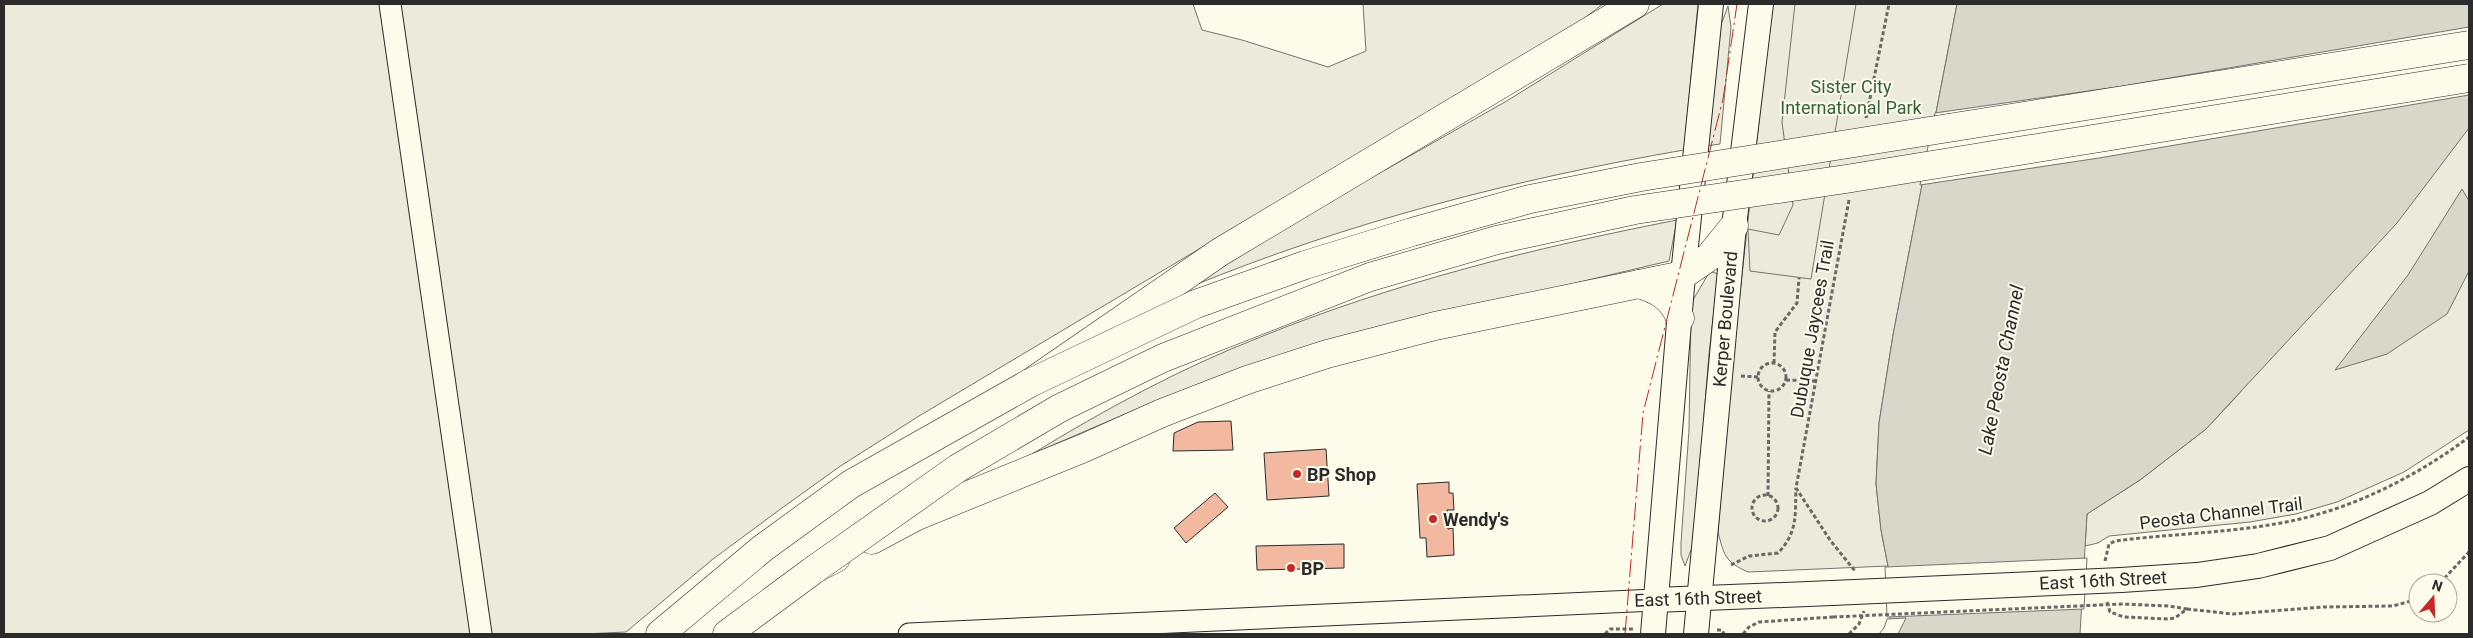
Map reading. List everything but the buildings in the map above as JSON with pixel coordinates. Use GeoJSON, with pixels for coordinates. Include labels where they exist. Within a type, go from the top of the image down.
{"type":"FeatureCollection","features":[{"type":"Feature","properties":{"kind":"highway"},"geometry":{"type":"LineString","coordinates":[[1030,383],[1220,252],[1588,34],[1635,4]]}},
{"type":"Feature","properties":{"kind":"highway"},"geometry":{"type":"LineString","coordinates":[[660,634],[763,548],[851,484],[1030,383],[1196,304],[1323,259],[1412,232],[1530,200],[1641,177],[2469,45]]}},
{"type":"Feature","properties":{"kind":"highway"},"geometry":{"type":"LineString","coordinates":[[727,634],[815,568],[958,468],[1060,408],[1163,358],[1370,277],[1470,248],[1635,210],[1856,177],[2469,78]]}},
{"type":"Feature","properties":{"kind":"highway"},"geometry":{"type":"LineString","coordinates":[[815,568],[918,516],[1084,448],[1162,413],[1247,380],[1336,352],[1434,326],[1683,275],[1709,257],[1734,226]]}},
{"type":"Feature","properties":{"kind":"highway"},"geometry":{"type":"LineString","coordinates":[[1639,284],[1664,295],[1674,304],[1680,318]]}},
{"type":"Feature","properties":{"kind":"main road"},"geometry":{"type":"LineString","coordinates":[[1653,634],[1683,275],[1711,4]]}},
{"type":"Feature","properties":{"kind":"main road","name":"Kerper Boulevard"},"geometry":{"type":"LineString","coordinates":[[1696,634],[1734,226],[1761,4]]}},
{"type":"Feature","properties":{"kind":"main road","name":"East 16th Street"},"geometry":{"type":"LineString","coordinates":[[1655,600],[1699,598],[1832,605],[2113,573],[2197,575],[2249,568],[2330,548],[2430,503],[2469,479]]}},
{"type":"Feature","properties":{"kind":"street"},"geometry":{"type":"LineString","coordinates":[[390,4],[480,634]]}},
{"type":"Feature","properties":{"kind":"street","name":"East 16th Street"},"geometry":{"type":"LineString","coordinates":[[909,634],[1655,600]]}},
{"type":"Feature","properties":{"kind":"path"},"geometry":{"type":"LineString","coordinates":[[1865,122],[1889,4]]}},
{"type":"Feature","properties":{"kind":"path","name":"Dubuque Jaycees Trail"},"geometry":{"type":"LineString","coordinates":[[1731,565],[1749,556],[1778,553],[1785,546],[1794,527],[1796,488],[1850,198]]}},
{"type":"Feature","properties":{"kind":"path"},"geometry":{"type":"LineString","coordinates":[[1774,363],[1776,332],[1797,303],[1798,278]]}},
{"type":"Feature","properties":{"kind":"path"},"geometry":{"type":"LineString","coordinates":[[1774,363],[1785,371],[1786,380],[1778,390],[1769,391],[1761,386],[1758,372],[1765,365],[1774,363]]}},
{"type":"Feature","properties":{"kind":"path"},"geometry":{"type":"LineString","coordinates":[[1740,375],[1758,377]]}},
{"type":"Feature","properties":{"kind":"path"},"geometry":{"type":"LineString","coordinates":[[1786,380],[1816,380]]}},
{"type":"Feature","properties":{"kind":"path"},"geometry":{"type":"LineString","coordinates":[[1768,496],[1769,391]]}},
{"type":"Feature","properties":{"kind":"path","name":"Peosta Channel Trail"},"geometry":{"type":"LineString","coordinates":[[2113,573],[2106,552],[2109,544],[2115,541],[2266,525],[2333,510],[2423,468],[2469,437]]}},
{"type":"Feature","properties":{"kind":"path"},"geometry":{"type":"LineString","coordinates":[[1796,488],[1830,540],[1860,577]]}},
{"type":"Feature","properties":{"kind":"path"},"geometry":{"type":"LineString","coordinates":[[1768,496],[1775,499],[1778,511],[1774,518],[1762,520],[1755,515],[1754,503],[1759,497],[1768,496]]}},
{"type":"Feature","properties":{"kind":"path"},"geometry":{"type":"LineString","coordinates":[[2449,573],[2469,552]]}},
{"type":"Feature","properties":{"kind":"path"},"geometry":{"type":"LineString","coordinates":[[2107,599],[2110,612],[2124,617],[2168,620],[2187,610]]}},
{"type":"Feature","properties":{"kind":"path"},"geometry":{"type":"LineString","coordinates":[[1743,634],[1749,627],[1759,622],[1832,605],[2122,604],[2170,606],[2187,610],[2233,614],[2323,607],[2393,606],[2408,602]]}},
{"type":"Feature","properties":{"kind":"path"},"geometry":{"type":"LineString","coordinates":[[1848,634],[1854,632],[1859,624],[1865,604]]}},
{"type":"Feature","properties":{"kind":"path"},"geometry":{"type":"LineString","coordinates":[[1604,634],[1610,629]]}},
{"type":"Feature","properties":{"kind":"green space"},"geometry":{"type":"Polygon","coordinates":[[[4,4],[1193,4],[1202,30],[1242,40],[1328,67],[1366,51],[1363,4],[1603,4],[1578,23],[919,416],[839,467],[713,559],[626,632],[583,634],[4,634],[4,4]]]}},
{"type":"Feature","properties":{"kind":"green space"},"geometry":{"type":"Polygon","coordinates":[[[1663,4],[1698,4],[1684,150],[1558,174],[1433,205],[1310,242],[1190,287],[1309,213],[1505,102],[1663,4]]]}},
{"type":"Feature","properties":{"kind":"green space","name":"Sister City International Park"},"geometry":{"type":"Polygon","coordinates":[[[1772,4],[1957,4],[1893,335],[1879,423],[1876,484],[1881,530],[1888,566],[1748,572],[1734,565],[1727,557],[1718,532],[1731,374],[1772,4]]]}},
{"type":"Feature","properties":{"kind":"green space"},"geometry":{"type":"Polygon","coordinates":[[[1728,6],[1731,27],[1720,144],[1706,146],[1721,25],[1728,6]]]}},
{"type":"Feature","properties":{"kind":"green space"},"geometry":{"type":"Polygon","coordinates":[[[2469,112],[2469,430],[2404,472],[2337,502],[2296,514],[2250,522],[2109,536],[2098,543],[2085,546],[2087,514],[2140,480],[2206,429],[2237,396],[2469,112]]]}},
{"type":"Feature","properties":{"kind":"green space"},"geometry":{"type":"Polygon","coordinates":[[[1677,220],[1669,261],[1529,294],[1160,399],[1032,454],[1114,406],[1199,363],[1309,318],[1412,284],[1517,255],[1677,220]]]}},
{"type":"Feature","properties":{"kind":"green space"},"geometry":{"type":"Polygon","coordinates":[[[1710,271],[1718,274],[1709,354],[1694,542],[1685,566],[1681,555],[1681,543],[1689,430],[1691,307],[1710,271]]]}},
{"type":"Feature","properties":{"kind":"shaded area"},"geometry":{"type":"Polygon","coordinates":[[[1795,4],[1856,4],[1811,279],[1750,271],[1748,229],[1779,235],[1793,205],[1782,122],[1795,4]]]}},
{"type":"Feature","properties":{"kind":"water","name":"Lake Peosta Channel"},"geometry":{"type":"Polygon","coordinates":[[[1957,4],[2469,4],[2469,128],[2397,223],[2206,429],[2140,480],[2087,514],[2080,634],[1882,634],[1890,620],[1888,566],[1881,530],[1876,484],[1879,423],[1893,335],[1957,4]]]}},
{"type":"Feature","properties":{"kind":"water"},"geometry":{"type":"Polygon","coordinates":[[[2462,189],[2469,201],[2469,271],[2447,314],[2387,354],[2335,370],[2408,275],[2462,189]]]}},
{"type":"Feature","properties":{"kind":"pier"},"geometry":{"type":"Polygon","coordinates":[[[2469,27],[2469,95],[2099,158],[1920,185],[1935,113],[2123,86],[2469,27]]]}},
{"type":"Feature","properties":{"kind":"pier"},"geometry":{"type":"Polygon","coordinates":[[[2087,558],[2084,609],[1887,617],[1885,567],[2087,558]]]}},
{"type":"Feature","properties":{"kind":"pier"},"geometry":{"type":"Polygon","coordinates":[[[1906,618],[1898,634],[1879,634],[1884,628],[1887,619],[1906,618]]]}},
{"type":"Feature","properties":{"kind":"power"},"geometry":{"type":"LineString","coordinates":[[1625,634],[1643,413],[1723,99],[1737,4]]}},
{"type":"Feature","properties":{"kind":"place","name":"BP Shop"},"geometry":{"type":"Point","coordinates":[1297,474]}},
{"type":"Feature","properties":{"kind":"place","name":"Wendy's"},"geometry":{"type":"Point","coordinates":[1433,519]}},
{"type":"Feature","properties":{"kind":"place","name":"BP"},"geometry":{"type":"Point","coordinates":[1291,568]}}]}
